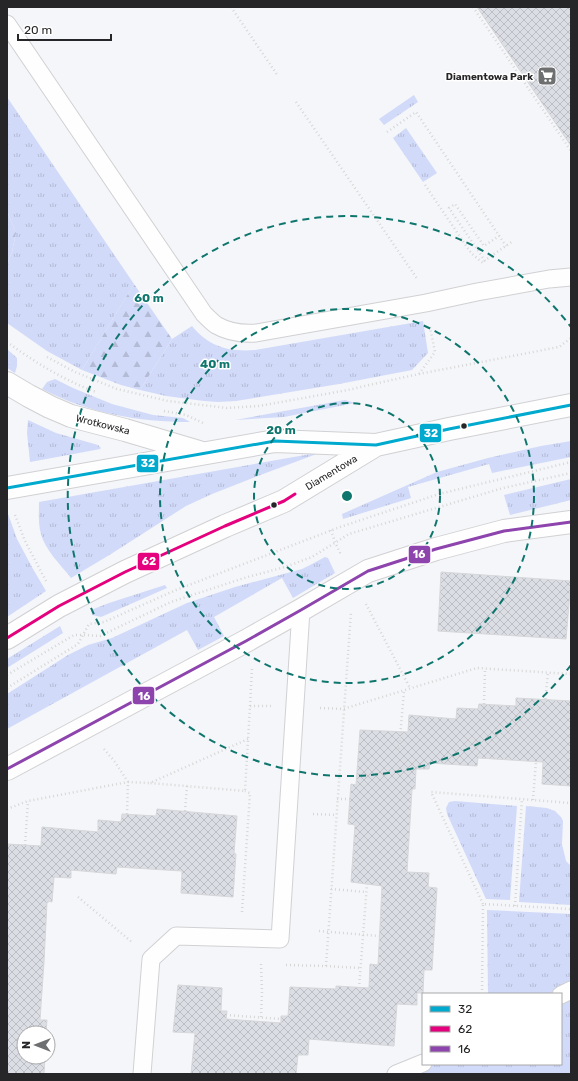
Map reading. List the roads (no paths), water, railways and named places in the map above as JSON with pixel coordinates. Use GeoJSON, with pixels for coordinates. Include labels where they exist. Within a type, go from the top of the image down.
{"type":"FeatureCollection","features":[{"type":"Feature","properties":{"kind":"street","name":"Wrotkowska"},"geometry":{"type":"LineString","coordinates":[[7,383],[50,407],[71,416],[204,453]]}},
{"type":"Feature","properties":{"kind":"street","name":"Diamentowa"},"geometry":{"type":"LineString","coordinates":[[7,488],[275,441],[376,445],[571,405]]}},
{"type":"Feature","properties":{"kind":"street","name":"Diamentowa"},"geometry":{"type":"LineString","coordinates":[[7,638],[59,606],[125,572],[284,501],[376,445]]}},
{"type":"Feature","properties":{"kind":"street"},"geometry":{"type":"LineString","coordinates":[[7,769],[246,641],[368,571],[436,548],[504,531],[571,522]]}},
{"type":"Feature","properties":{"kind":"lane"},"geometry":{"type":"LineString","coordinates":[[7,24],[204,314],[216,325],[242,334],[256,333],[426,303],[491,289],[549,279],[571,277]]}},
{"type":"Feature","properties":{"kind":"lane"},"geometry":{"type":"LineString","coordinates":[[142,1074],[151,959],[176,936],[280,939],[301,610]]}},
{"type":"Feature","properties":{"kind":"lane"},"geometry":{"type":"LineString","coordinates":[[562,994],[571,990]]}},
{"type":"Feature","properties":{"kind":"lane"},"geometry":{"type":"LineString","coordinates":[[396,1074],[422,1063]]}},
{"type":"Feature","properties":{"kind":"place","name":"Diamentowa Park"},"geometry":{"type":"Point","coordinates":[547,76]}}]}
